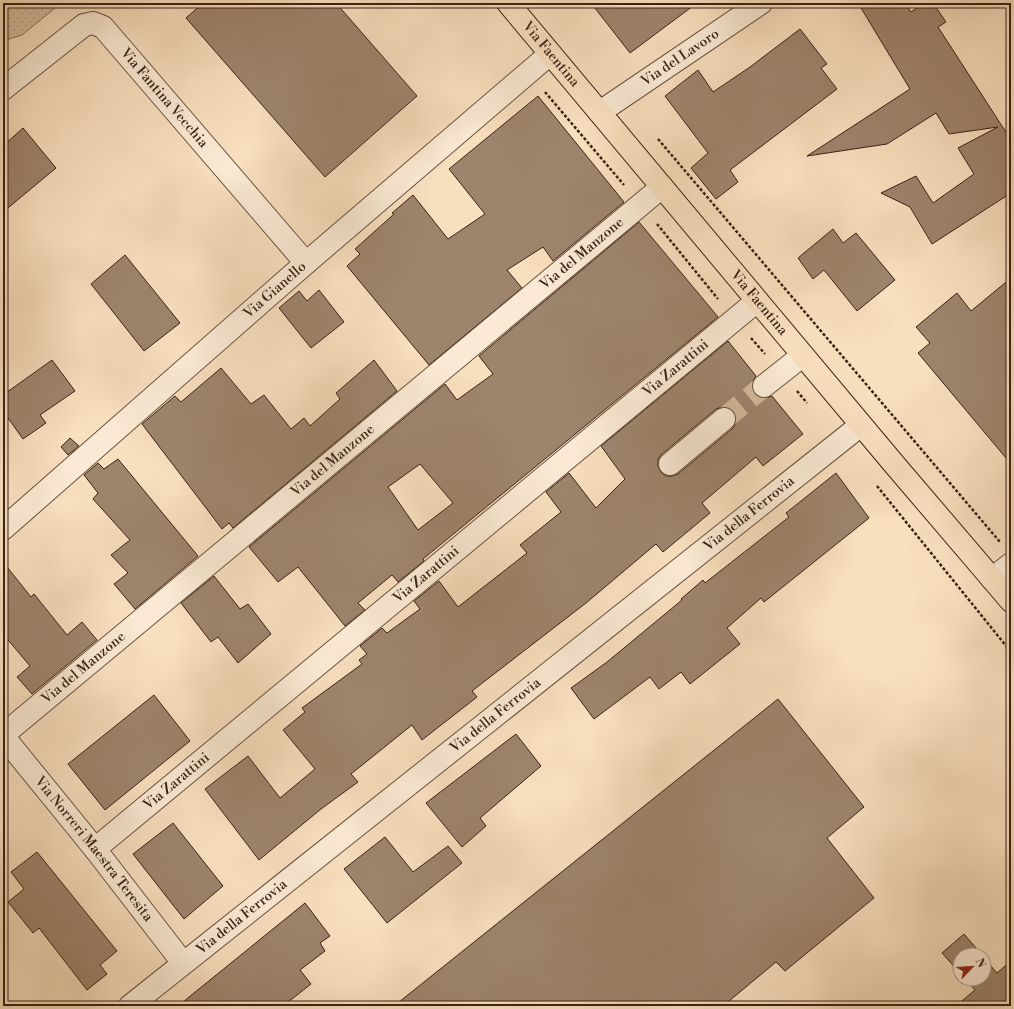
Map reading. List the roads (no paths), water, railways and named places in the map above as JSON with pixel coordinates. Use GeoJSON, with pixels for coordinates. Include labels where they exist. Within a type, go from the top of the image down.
{"type":"FeatureCollection","features":[{"type":"Feature","properties":{"kind":"main road","name":"Via Faentina"},"geometry":{"type":"LineString","coordinates":[[508,3],[757,300],[802,356],[1011,601]]}},
{"type":"Feature","properties":{"kind":"street","name":"Via del Lavoro"},"geometry":{"type":"LineString","coordinates":[[600,112],[761,3]]}},
{"type":"Feature","properties":{"kind":"street","name":"Via Fantina Vecchia"},"geometry":{"type":"LineString","coordinates":[[3,90],[84,25],[93,23],[103,27],[306,263]]}},
{"type":"Feature","properties":{"kind":"street","name":"Via Gianello"},"geometry":{"type":"LineString","coordinates":[[3,529],[306,263],[550,54]]}},
{"type":"Feature","properties":{"kind":"street","name":"Via del Manzone"},"geometry":{"type":"LineString","coordinates":[[3,735],[662,187]]}},
{"type":"Feature","properties":{"kind":"street","name":"Via Zarattini"},"geometry":{"type":"LineString","coordinates":[[95,849],[757,300]]}},
{"type":"Feature","properties":{"kind":"street"},"geometry":{"type":"LineString","coordinates":[[764,386],[802,356]]}},
{"type":"Feature","properties":{"kind":"street"},"geometry":{"type":"LineString","coordinates":[[670,464],[724,419]]}},
{"type":"Feature","properties":{"kind":"street","name":"Via della Ferrovia"},"geometry":{"type":"LineString","coordinates":[[130,1006],[861,425]]}},
{"type":"Feature","properties":{"kind":"street"},"geometry":{"type":"LineString","coordinates":[[992,579],[1011,564]]}},
{"type":"Feature","properties":{"kind":"street","name":"Via Norreri Maestra Teresita"},"geometry":{"type":"LineString","coordinates":[[3,735],[95,849],[183,963]]}},
{"type":"Feature","properties":{"kind":"tunnel"},"geometry":{"type":"LineString","coordinates":[[724,419],[764,386]]}}]}
